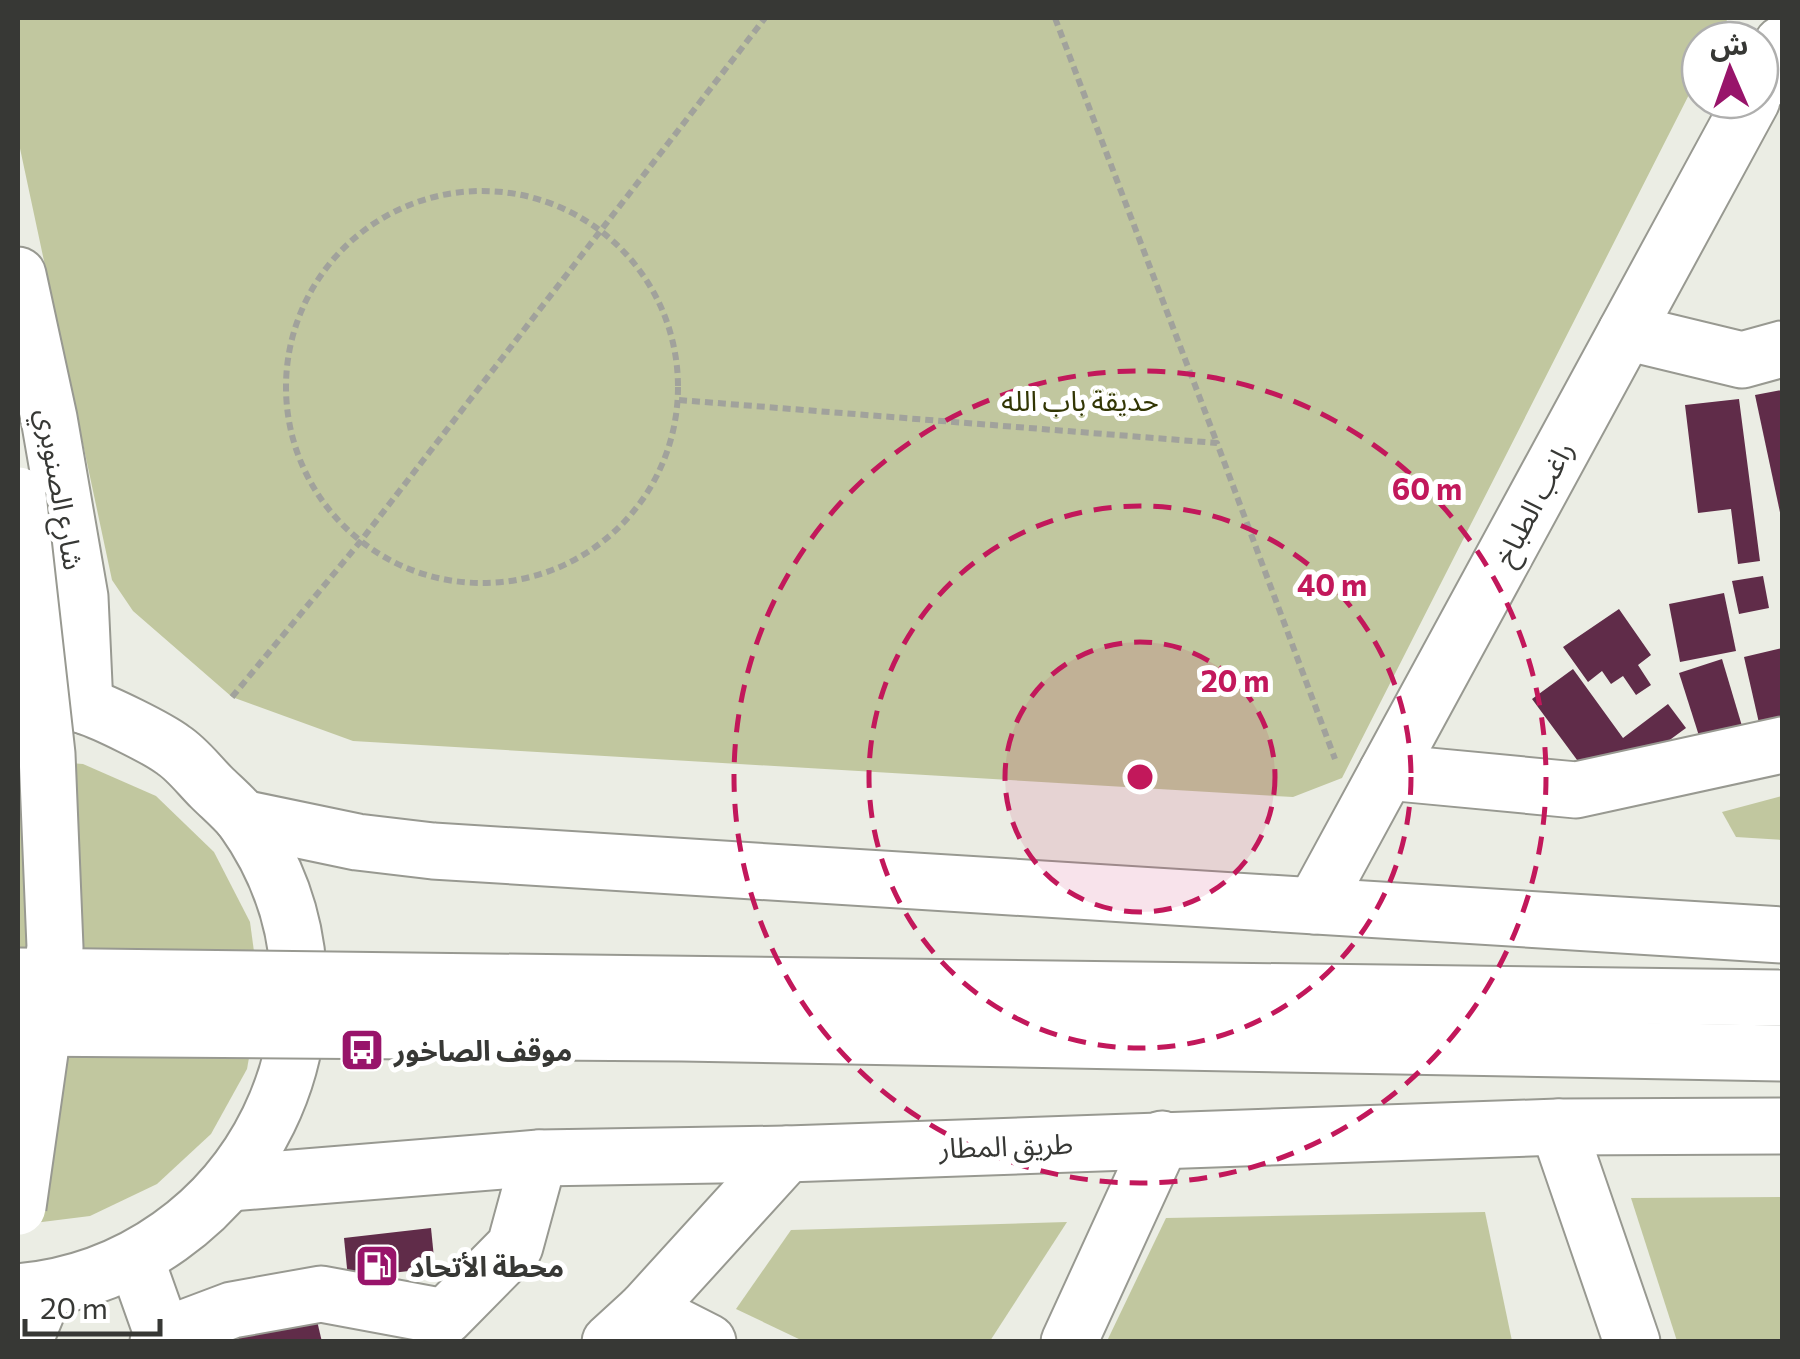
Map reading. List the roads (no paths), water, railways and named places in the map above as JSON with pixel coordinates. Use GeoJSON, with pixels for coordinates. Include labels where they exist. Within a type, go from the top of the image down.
{"type":"FeatureCollection","features":[{"type":"Feature","properties":{"kind":"main road","name":"راغب الطباخ"},"geometry":{"type":"LineString","coordinates":[[1314,906],[1741,120]]}},
{"type":"Feature","properties":{"kind":"main road","name":"شارع الصنوبري"},"geometry":{"type":"LineString","coordinates":[[18,275],[33,421],[80,598],[85,706]]}},
{"type":"Feature","properties":{"kind":"main road"},"geometry":{"type":"LineString","coordinates":[[1626,332],[1742,360],[1782,350]]}},
{"type":"Feature","properties":{"kind":"main road"},"geometry":{"type":"LineString","coordinates":[[18,495],[47,754],[55,946],[18,1207]]}},
{"type":"Feature","properties":{"kind":"main road"},"geometry":{"type":"LineString","coordinates":[[18,696],[85,706],[173,749],[242,818],[272,872],[292,930],[298,991],[291,1060],[268,1125],[230,1184],[187,1226],[136,1260],[92,1278],[32,1290],[24,1342]]}},
{"type":"Feature","properties":{"kind":"main road"},"geometry":{"type":"LineString","coordinates":[[1376,792],[1576,790],[1782,745]]}},
{"type":"Feature","properties":{"kind":"main road"},"geometry":{"type":"LineString","coordinates":[[242,818],[357,842],[432,851],[1782,935]]}},
{"type":"Feature","properties":{"kind":"main road"},"geometry":{"type":"LineString","coordinates":[[18,976],[1782,998]]}},
{"type":"Feature","properties":{"kind":"main road"},"geometry":{"type":"LineString","coordinates":[[18,1028],[702,1033],[1782,1053]]}},
{"type":"Feature","properties":{"kind":"main road","name":"طريق المطار"},"geometry":{"type":"LineString","coordinates":[[230,1184],[539,1158],[787,1154],[1558,1127],[1782,1126]]}},
{"type":"Feature","properties":{"kind":"main road"},"geometry":{"type":"LineString","coordinates":[[1558,1127],[1632,1342]]}},
{"type":"Feature","properties":{"kind":"main road"},"geometry":{"type":"LineString","coordinates":[[1069,1342],[1162,1139]]}},
{"type":"Feature","properties":{"kind":"main road"},"geometry":{"type":"LineString","coordinates":[[628,1326],[787,1154]]}},
{"type":"Feature","properties":{"kind":"main road"},"geometry":{"type":"LineString","coordinates":[[136,1260],[161,1339],[232,1310],[321,1294],[444,1316],[515,1246],[539,1158]]}},
{"type":"Feature","properties":{"kind":"main road"},"geometry":{"type":"LineString","coordinates":[[628,1326],[708,1342]]}},
{"type":"Feature","properties":{"kind":"place","name":"موقف الصاخور"},"geometry":{"type":"Point","coordinates":[362,1050]}},
{"type":"Feature","properties":{"kind":"place","name":"محطة الأتحاد"},"geometry":{"type":"Point","coordinates":[377,1266]}},
{"type":"Feature","properties":{"kind":"park label","name":"حديقة باب الله"},"geometry":{"type":"Point","coordinates":[1080,400]}}]}
